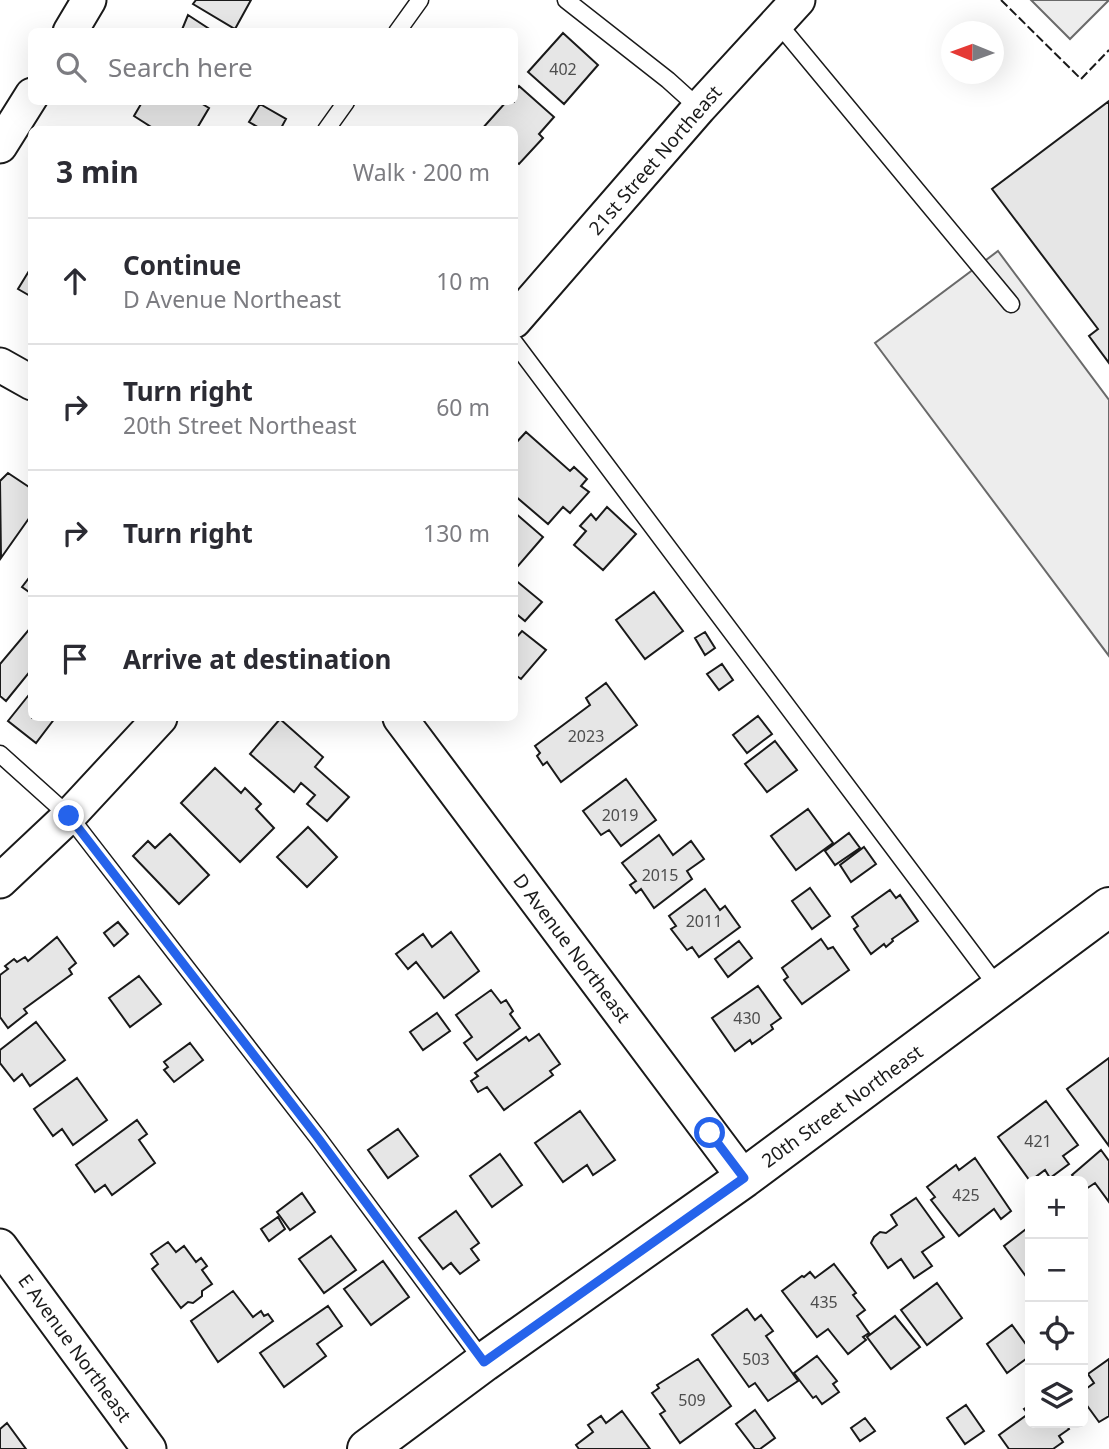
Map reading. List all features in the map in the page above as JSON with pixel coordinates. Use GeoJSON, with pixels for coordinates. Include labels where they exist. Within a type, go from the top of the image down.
{"type":"FeatureCollection","features":[{"type":"Feature","properties":{"kind":"street"},"geometry":{"type":"LineString","coordinates":[[72,28],[89,0]]}},
{"type":"Feature","properties":{"kind":"street","name":"21st Street Northeast"},"geometry":{"type":"LineString","coordinates":[[518,316],[787,11]]}},
{"type":"Feature","properties":{"kind":"street"},"geometry":{"type":"LineString","coordinates":[[0,146],[28,100]]}},
{"type":"Feature","properties":{"kind":"street"},"geometry":{"type":"LineString","coordinates":[[0,365],[28,381]]}},
{"type":"Feature","properties":{"kind":"street"},"geometry":{"type":"LineString","coordinates":[[0,881],[69,816],[157,721]]}},
{"type":"Feature","properties":{"kind":"street","name":"D Avenue Northeast"},"geometry":{"type":"LineString","coordinates":[[402,721],[744,1178]]}},
{"type":"Feature","properties":{"kind":"street","name":"20th Street Northeast"},"geometry":{"type":"LineString","coordinates":[[367,1449],[484,1362],[744,1178],[1109,907]]}},
{"type":"Feature","properties":{"kind":"street","name":"E Avenue Northeast"},"geometry":{"type":"LineString","coordinates":[[0,1246],[149,1449]]}},
{"type":"Feature","properties":{"kind":"lane"},"geometry":{"type":"LineString","coordinates":[[400,28],[420,0]]}},
{"type":"Feature","properties":{"kind":"lane"},"geometry":{"type":"LineString","coordinates":[[566,0],[668,80],[699,108]]}},
{"type":"Feature","properties":{"kind":"lane"},"geometry":{"type":"LineString","coordinates":[[787,11],[1011,304]]}},
{"type":"Feature","properties":{"kind":"lane"},"geometry":{"type":"LineString","coordinates":[[329,126],[344,105]]}},
{"type":"Feature","properties":{"kind":"lane"},"geometry":{"type":"LineString","coordinates":[[518,347],[1000,989]]}},
{"type":"Feature","properties":{"kind":"lane"},"geometry":{"type":"LineString","coordinates":[[0,754],[69,816],[318,1138],[484,1362]]}},
{"type":"Feature","properties":{"kind":"shaded area"},"geometry":{"type":"Polygon","coordinates":[[[1031,0],[1109,0],[1070,39],[1031,0]]]}},
{"type":"Feature","properties":{"kind":"shaded area"},"geometry":{"type":"Polygon","coordinates":[[[998,251],[1109,400],[1109,656],[875,343],[998,251]]]}},
{"type":"Feature","properties":{"kind":"building"},"geometry":{"type":"Polygon","coordinates":[[[196,0],[251,0],[236,28],[193,4],[196,0]]]}},
{"type":"Feature","properties":{"kind":"building"},"geometry":{"type":"Polygon","coordinates":[[[188,15],[208,28],[183,28],[188,15]]]}},
{"type":"Feature","properties":{"kind":"building"},"geometry":{"type":"Polygon","coordinates":[[[563,33],[598,65],[564,104],[528,72],[563,33]]]}},
{"type":"Feature","properties":{"kind":"building"},"geometry":{"type":"Polygon","coordinates":[[[518,87],[554,117],[539,134],[543,138],[519,164],[518,126],[485,126],[503,105],[518,105],[518,87]]]}},
{"type":"Feature","properties":{"kind":"building"},"geometry":{"type":"Polygon","coordinates":[[[1109,101],[1109,363],[1089,336],[1098,329],[992,189],[1109,101]]]}},
{"type":"Feature","properties":{"kind":"building"},"geometry":{"type":"Polygon","coordinates":[[[140,105],[204,105],[209,108],[198,126],[150,126],[134,116],[140,105]]]}},
{"type":"Feature","properties":{"kind":"building"},"geometry":{"type":"Polygon","coordinates":[[[259,105],[286,119],[282,126],[256,126],[249,122],[259,105]]]}},
{"type":"Feature","properties":{"kind":"building"},"geometry":{"type":"Polygon","coordinates":[[[28,273],[28,295],[18,289],[28,273]]]}},
{"type":"Feature","properties":{"kind":"building"},"geometry":{"type":"Polygon","coordinates":[[[526,432],[570,471],[574,467],[587,479],[581,486],[589,492],[570,513],[563,507],[548,524],[518,498],[518,441],[526,432]]]}},
{"type":"Feature","properties":{"kind":"building"},"geometry":{"type":"Polygon","coordinates":[[[8,473],[28,486],[28,520],[1,558],[0,481],[8,473]]]}},
{"type":"Feature","properties":{"kind":"building"},"geometry":{"type":"Polygon","coordinates":[[[607,507],[636,534],[603,570],[574,545],[586,531],[580,526],[591,514],[596,520],[607,507]]]}},
{"type":"Feature","properties":{"kind":"building"},"geometry":{"type":"Polygon","coordinates":[[[518,515],[543,537],[518,566],[518,515]]]}},
{"type":"Feature","properties":{"kind":"building"},"geometry":{"type":"Polygon","coordinates":[[[28,579],[28,591],[22,587],[28,579]]]}},
{"type":"Feature","properties":{"kind":"building"},"geometry":{"type":"Polygon","coordinates":[[[518,582],[542,602],[525,621],[518,615],[518,582]]]}},
{"type":"Feature","properties":{"kind":"building"},"geometry":{"type":"Polygon","coordinates":[[[654,592],[683,631],[645,659],[616,620],[654,592]]]}},
{"type":"Feature","properties":{"kind":"building"},"geometry":{"type":"Polygon","coordinates":[[[28,631],[28,674],[6,701],[0,696],[0,664],[28,631]]]}},
{"type":"Feature","properties":{"kind":"building"},"geometry":{"type":"Polygon","coordinates":[[[522,631],[546,650],[521,679],[518,677],[518,636],[522,631]]]}},
{"type":"Feature","properties":{"kind":"building"},"geometry":{"type":"Polygon","coordinates":[[[705,632],[715,648],[705,655],[695,638],[705,632]]]}},
{"type":"Feature","properties":{"kind":"building"},"geometry":{"type":"Polygon","coordinates":[[[722,664],[733,680],[719,690],[707,674],[722,664]]]}},
{"type":"Feature","properties":{"kind":"building"},"geometry":{"type":"Polygon","coordinates":[[[606,683],[637,725],[561,782],[547,762],[543,765],[535,746],[590,705],[586,698],[606,683]]]}},
{"type":"Feature","properties":{"kind":"building"},"geometry":{"type":"Polygon","coordinates":[[[28,696],[28,721],[53,721],[36,743],[8,721],[28,696]]]}},
{"type":"Feature","properties":{"kind":"building"},"geometry":{"type":"Polygon","coordinates":[[[758,716],[772,734],[747,753],[733,735],[758,716]]]}},
{"type":"Feature","properties":{"kind":"building"},"geometry":{"type":"Polygon","coordinates":[[[278,721],[282,721],[323,757],[315,767],[349,797],[327,821],[307,804],[315,795],[301,783],[294,792],[250,754],[278,721]]]}},
{"type":"Feature","properties":{"kind":"building"},"geometry":{"type":"Polygon","coordinates":[[[775,741],[797,770],[767,792],[745,764],[775,741]]]}},
{"type":"Feature","properties":{"kind":"building"},"geometry":{"type":"Polygon","coordinates":[[[215,768],[241,793],[245,788],[261,804],[256,809],[274,828],[240,862],[181,803],[215,768]]]}},
{"type":"Feature","properties":{"kind":"building"},"geometry":{"type":"Polygon","coordinates":[[[626,779],[656,820],[621,846],[609,830],[601,835],[583,811],[626,779]]]}},
{"type":"Feature","properties":{"kind":"building"},"geometry":{"type":"Polygon","coordinates":[[[808,809],[833,843],[796,870],[771,836],[808,809]]]}},
{"type":"Feature","properties":{"kind":"building"},"geometry":{"type":"Polygon","coordinates":[[[308,827],[337,857],[307,887],[277,857],[308,827]]]}},
{"type":"Feature","properties":{"kind":"building"},"geometry":{"type":"Polygon","coordinates":[[[849,833],[860,848],[835,865],[825,851],[849,833]]]}},
{"type":"Feature","properties":{"kind":"building"},"geometry":{"type":"Polygon","coordinates":[[[170,834],[209,875],[179,904],[133,856],[148,841],[155,848],[170,834]]]}},
{"type":"Feature","properties":{"kind":"building"},"geometry":{"type":"Polygon","coordinates":[[[659,835],[673,855],[691,841],[704,859],[687,871],[692,879],[654,908],[641,889],[636,893],[630,885],[636,881],[622,863],[659,835]]]}},
{"type":"Feature","properties":{"kind":"building"},"geometry":{"type":"Polygon","coordinates":[[[864,847],[876,864],[851,882],[840,865],[864,847]]]}},
{"type":"Feature","properties":{"kind":"building"},"geometry":{"type":"Polygon","coordinates":[[[810,888],[830,916],[812,929],[792,901],[810,888]]]}},
{"type":"Feature","properties":{"kind":"building"},"geometry":{"type":"Polygon","coordinates":[[[705,889],[720,910],[725,906],[740,927],[699,957],[692,947],[687,950],[671,929],[676,926],[669,916],[705,889]]]}},
{"type":"Feature","properties":{"kind":"building"},"geometry":{"type":"Polygon","coordinates":[[[890,890],[896,898],[900,895],[918,921],[892,939],[886,947],[884,944],[871,954],[854,929],[858,926],[852,917],[890,890]]]}},
{"type":"Feature","properties":{"kind":"building"},"geometry":{"type":"Polygon","coordinates":[[[118,922],[128,934],[114,946],[104,933],[118,922]]]}},
{"type":"Feature","properties":{"kind":"building"},"geometry":{"type":"Polygon","coordinates":[[[451,932],[479,971],[444,998],[416,962],[408,969],[396,954],[423,934],[432,947],[451,932]]]}},
{"type":"Feature","properties":{"kind":"building"},"geometry":{"type":"Polygon","coordinates":[[[57,937],[76,963],[69,969],[72,974],[24,1009],[27,1013],[8,1028],[0,1017],[0,975],[8,969],[5,966],[14,959],[17,962],[25,957],[28,961],[57,937]]]}},
{"type":"Feature","properties":{"kind":"building"},"geometry":{"type":"Polygon","coordinates":[[[821,939],[828,949],[833,947],[849,970],[802,1004],[784,980],[788,977],[782,968],[821,939]]]}},
{"type":"Feature","properties":{"kind":"building"},"geometry":{"type":"Polygon","coordinates":[[[739,941],[752,958],[728,977],[715,959],[739,941]]]}},
{"type":"Feature","properties":{"kind":"building"},"geometry":{"type":"Polygon","coordinates":[[[139,976],[161,1004],[130,1027],[109,998],[139,976]]]}},
{"type":"Feature","properties":{"kind":"building"},"geometry":{"type":"Polygon","coordinates":[[[758,986],[781,1018],[771,1025],[773,1029],[752,1044],[750,1040],[735,1051],[712,1018],[758,986]]]}},
{"type":"Feature","properties":{"kind":"building"},"geometry":{"type":"Polygon","coordinates":[[[491,990],[501,1003],[506,1000],[513,1011],[510,1014],[520,1028],[477,1060],[464,1043],[472,1037],[456,1015],[491,990]]]}},
{"type":"Feature","properties":{"kind":"building"},"geometry":{"type":"Polygon","coordinates":[[[437,1013],[450,1031],[423,1050],[410,1032],[437,1013]]]}},
{"type":"Feature","properties":{"kind":"building"},"geometry":{"type":"Polygon","coordinates":[[[36,1022],[65,1060],[30,1086],[22,1074],[14,1081],[0,1063],[0,1050],[36,1022]]]}},
{"type":"Feature","properties":{"kind":"building"},"geometry":{"type":"Polygon","coordinates":[[[539,1034],[560,1064],[550,1071],[553,1075],[504,1110],[487,1087],[478,1092],[471,1081],[478,1076],[475,1073],[526,1037],[529,1041],[539,1034]]]}},
{"type":"Feature","properties":{"kind":"building"},"geometry":{"type":"Polygon","coordinates":[[[190,1043],[203,1060],[174,1082],[164,1070],[168,1067],[164,1062],[190,1043]]]}},
{"type":"Feature","properties":{"kind":"building"},"geometry":{"type":"Polygon","coordinates":[[[1109,1058],[1109,1146],[1067,1089],[1109,1058]]]}},
{"type":"Feature","properties":{"kind":"building"},"geometry":{"type":"Polygon","coordinates":[[[77,1078],[107,1120],[73,1145],[62,1129],[53,1136],[34,1109],[77,1078]]]}},
{"type":"Feature","properties":{"kind":"building"},"geometry":{"type":"Polygon","coordinates":[[[1046,1101],[1078,1145],[1063,1156],[1069,1164],[1053,1176],[1049,1176],[1045,1170],[1037,1176],[1026,1176],[998,1137],[1046,1101]]]}},
{"type":"Feature","properties":{"kind":"building"},"geometry":{"type":"Polygon","coordinates":[[[580,1111],[615,1160],[593,1175],[587,1165],[563,1182],[535,1143],[580,1111]]]}},
{"type":"Feature","properties":{"kind":"building"},"geometry":{"type":"Polygon","coordinates":[[[137,1120],[147,1134],[139,1140],[155,1163],[112,1195],[105,1185],[95,1192],[76,1165],[137,1120]]]}},
{"type":"Feature","properties":{"kind":"building"},"geometry":{"type":"Polygon","coordinates":[[[398,1129],[418,1156],[388,1178],[368,1150],[398,1129]]]}},
{"type":"Feature","properties":{"kind":"building"},"geometry":{"type":"Polygon","coordinates":[[[1101,1150],[1109,1161],[1109,1202],[1095,1183],[1088,1188],[1088,1176],[1072,1175],[1101,1150]]]}},
{"type":"Feature","properties":{"kind":"building"},"geometry":{"type":"Polygon","coordinates":[[[500,1154],[522,1185],[492,1207],[470,1176],[500,1154]]]}},
{"type":"Feature","properties":{"kind":"building"},"geometry":{"type":"Polygon","coordinates":[[[975,1158],[1011,1211],[1001,1219],[994,1209],[959,1236],[931,1200],[935,1197],[927,1187],[956,1165],[959,1170],[975,1158]]]}},
{"type":"Feature","properties":{"kind":"building"},"geometry":{"type":"Polygon","coordinates":[[[302,1193],[315,1212],[290,1230],[277,1212],[302,1193]]]}},
{"type":"Feature","properties":{"kind":"building"},"geometry":{"type":"Polygon","coordinates":[[[916,1198],[944,1237],[922,1252],[932,1266],[914,1278],[901,1259],[888,1268],[871,1243],[880,1232],[886,1233],[897,1225],[891,1215],[916,1198]]]}},
{"type":"Feature","properties":{"kind":"building"},"geometry":{"type":"Polygon","coordinates":[[[456,1211],[479,1243],[471,1249],[479,1260],[460,1274],[451,1263],[443,1269],[419,1238],[456,1211]]]}},
{"type":"Feature","properties":{"kind":"building"},"geometry":{"type":"Polygon","coordinates":[[[278,1217],[285,1229],[269,1241],[261,1229],[278,1217]]]}},
{"type":"Feature","properties":{"kind":"building"},"geometry":{"type":"Polygon","coordinates":[[[1025,1230],[1025,1275],[1004,1246],[1025,1230]]]}},
{"type":"Feature","properties":{"kind":"building"},"geometry":{"type":"Polygon","coordinates":[[[331,1236],[356,1270],[324,1293],[299,1259],[331,1236]]]}},
{"type":"Feature","properties":{"kind":"building"},"geometry":{"type":"Polygon","coordinates":[[[168,1242],[176,1252],[184,1246],[196,1262],[201,1258],[207,1266],[202,1270],[212,1284],[202,1291],[202,1296],[193,1303],[188,1302],[181,1308],[152,1269],[158,1264],[151,1254],[168,1242]]]}},
{"type":"Feature","properties":{"kind":"building"},"geometry":{"type":"Polygon","coordinates":[[[383,1261],[409,1297],[371,1325],[344,1289],[383,1261]]]}},
{"type":"Feature","properties":{"kind":"building"},"geometry":{"type":"Polygon","coordinates":[[[834,1264],[865,1310],[857,1316],[869,1333],[863,1337],[866,1340],[848,1354],[828,1329],[817,1337],[782,1291],[802,1276],[810,1272],[815,1278],[834,1264]]]}},
{"type":"Feature","properties":{"kind":"building"},"geometry":{"type":"Polygon","coordinates":[[[937,1283],[962,1318],[927,1345],[901,1310],[937,1283]]]}},
{"type":"Feature","properties":{"kind":"building"},"geometry":{"type":"Polygon","coordinates":[[[233,1291],[253,1317],[261,1311],[264,1316],[268,1314],[273,1321],[218,1362],[191,1321],[233,1291]]]}},
{"type":"Feature","properties":{"kind":"building"},"geometry":{"type":"Polygon","coordinates":[[[328,1306],[342,1326],[317,1344],[326,1356],[284,1387],[260,1353],[328,1306]]]}},
{"type":"Feature","properties":{"kind":"building"},"geometry":{"type":"Polygon","coordinates":[[[747,1309],[755,1320],[761,1315],[773,1331],[766,1336],[798,1381],[768,1401],[755,1383],[749,1387],[712,1335],[747,1309]]]}},
{"type":"Feature","properties":{"kind":"building"},"geometry":{"type":"Polygon","coordinates":[[[895,1316],[920,1347],[891,1369],[867,1337],[895,1316]]]}},
{"type":"Feature","properties":{"kind":"building"},"geometry":{"type":"Polygon","coordinates":[[[1012,1325],[1025,1343],[1025,1360],[1007,1373],[987,1344],[1012,1325]]]}},
{"type":"Feature","properties":{"kind":"building"},"geometry":{"type":"Polygon","coordinates":[[[817,1356],[837,1381],[833,1384],[839,1392],[822,1404],[816,1396],[813,1398],[794,1373],[817,1356]]]}},
{"type":"Feature","properties":{"kind":"building"},"geometry":{"type":"Polygon","coordinates":[[[698,1359],[731,1406],[680,1443],[660,1414],[665,1411],[652,1393],[659,1388],[657,1385],[698,1359]]]}},
{"type":"Feature","properties":{"kind":"building"},"geometry":{"type":"Polygon","coordinates":[[[1109,1359],[1109,1416],[1099,1422],[1088,1407],[1088,1387],[1094,1383],[1088,1374],[1109,1359]]]}},
{"type":"Feature","properties":{"kind":"building"},"geometry":{"type":"Polygon","coordinates":[[[966,1405],[984,1431],[965,1444],[947,1418],[966,1405]]]}},
{"type":"Feature","properties":{"kind":"building"},"geometry":{"type":"Polygon","coordinates":[[[755,1410],[775,1438],[760,1449],[755,1449],[736,1424],[755,1410]]]}},
{"type":"Feature","properties":{"kind":"building"},"geometry":{"type":"Polygon","coordinates":[[[622,1411],[650,1449],[579,1449],[576,1445],[593,1432],[588,1425],[601,1416],[606,1423],[622,1411]]]}},
{"type":"Feature","properties":{"kind":"building"},"geometry":{"type":"Polygon","coordinates":[[[1025,1416],[1025,1428],[1069,1429],[1059,1436],[1063,1442],[1053,1449],[1009,1449],[999,1435],[1025,1416]]]}},
{"type":"Feature","properties":{"kind":"building"},"geometry":{"type":"Polygon","coordinates":[[[865,1418],[875,1431],[860,1441],[851,1428],[865,1418]]]}},
{"type":"Feature","properties":{"kind":"building"},"geometry":{"type":"Polygon","coordinates":[[[7,1423],[26,1449],[0,1449],[0,1429],[7,1423]]]}},
{"type":"Feature","properties":{"kind":"fence"},"geometry":{"type":"LineString","coordinates":[[1001,0],[1081,79],[1109,50]]}},
{"type":"Feature","properties":{"kind":"route"},"geometry":{"type":"LineString","coordinates":[[69,816],[318,1138],[484,1362],[744,1178],[710,1133]]}}]}
